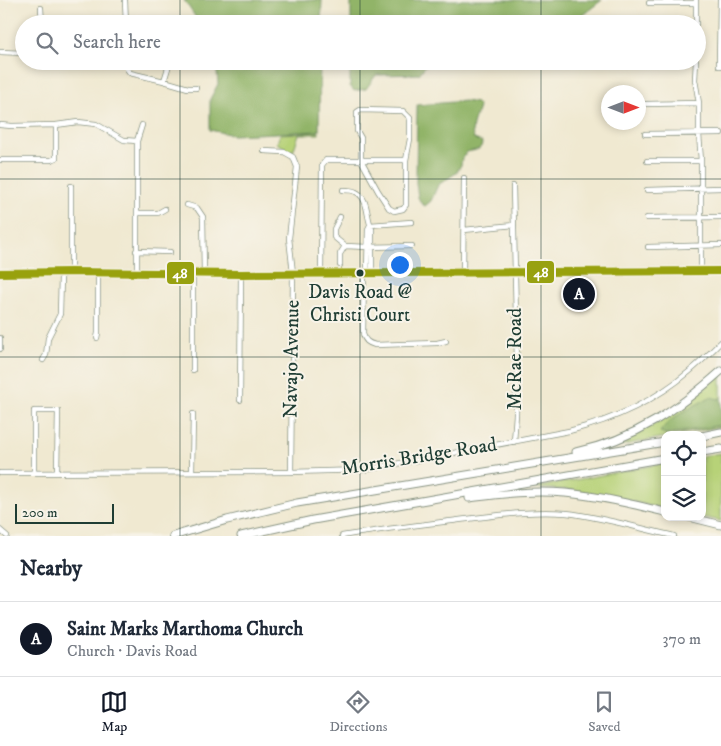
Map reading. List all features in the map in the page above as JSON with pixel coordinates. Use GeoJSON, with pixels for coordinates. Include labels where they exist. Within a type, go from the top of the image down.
{"type":"FeatureCollection","features":[{"type":"Feature","properties":{"kind":"highway"},"geometry":{"type":"LineString","coordinates":[[513,467],[598,447],[630,434],[655,422],[682,404],[721,371]]}},
{"type":"Feature","properties":{"kind":"highway"},"geometry":{"type":"LineString","coordinates":[[706,435],[721,432]]}},
{"type":"Feature","properties":{"kind":"highway"},"geometry":{"type":"LineString","coordinates":[[173,536],[227,520],[297,503],[661,443]]}},
{"type":"Feature","properties":{"kind":"highway"},"geometry":{"type":"LineString","coordinates":[[706,451],[721,449]]}},
{"type":"Feature","properties":{"kind":"highway"},"geometry":{"type":"LineString","coordinates":[[241,536],[313,520],[661,459]]}},
{"type":"Feature","properties":{"kind":"highway"},"geometry":{"type":"LineString","coordinates":[[408,504],[497,494],[550,492],[593,496],[661,511]]}},
{"type":"Feature","properties":{"kind":"highway"},"geometry":{"type":"LineString","coordinates":[[704,521],[720,525]]}},
{"type":"Feature","properties":{"kind":"street"},"geometry":{"type":"LineString","coordinates":[[125,0],[126,15]]}},
{"type":"Feature","properties":{"kind":"street"},"geometry":{"type":"LineString","coordinates":[[720,0],[719,66],[721,66]]}},
{"type":"Feature","properties":{"kind":"street"},"geometry":{"type":"LineString","coordinates":[[649,3],[696,2],[696,15]]}},
{"type":"Feature","properties":{"kind":"street"},"geometry":{"type":"LineString","coordinates":[[41,8],[41,15]]}},
{"type":"Feature","properties":{"kind":"street"},"geometry":{"type":"LineString","coordinates":[[0,52],[15,53]]}},
{"type":"Feature","properties":{"kind":"street"},"geometry":{"type":"LineString","coordinates":[[128,70],[130,73],[188,88],[196,88]]}},
{"type":"Feature","properties":{"kind":"street"},"geometry":{"type":"LineString","coordinates":[[164,81],[167,70]]}},
{"type":"Feature","properties":{"kind":"street"},"geometry":{"type":"LineString","coordinates":[[696,70],[701,160],[701,271]]}},
{"type":"Feature","properties":{"kind":"street"},"geometry":{"type":"LineString","coordinates":[[646,104],[699,103]]}},
{"type":"Feature","properties":{"kind":"street"},"geometry":{"type":"LineString","coordinates":[[360,110],[403,110],[410,118],[410,138],[406,160],[406,204],[403,209],[394,211],[389,208],[361,160],[361,138],[357,131],[357,112],[360,110]]}},
{"type":"Feature","properties":{"kind":"street"},"geometry":{"type":"LineString","coordinates":[[0,124],[12,126],[56,125],[78,122],[96,124],[124,140],[137,141]]}},
{"type":"Feature","properties":{"kind":"street"},"geometry":{"type":"LineString","coordinates":[[0,160],[51,160],[56,158],[56,125]]}},
{"type":"Feature","properties":{"kind":"street"},"geometry":{"type":"LineString","coordinates":[[137,272],[137,141],[142,125]]}},
{"type":"Feature","properties":{"kind":"street"},"geometry":{"type":"LineString","coordinates":[[646,134],[721,133]]}},
{"type":"Feature","properties":{"kind":"street","name":"Navajo Avenue"},"geometry":{"type":"LineString","coordinates":[[264,151],[284,152],[293,156],[297,167],[289,238],[293,273],[291,472]]}},
{"type":"Feature","properties":{"kind":"street"},"geometry":{"type":"LineString","coordinates":[[321,273],[322,165],[326,160],[406,160]]}},
{"type":"Feature","properties":{"kind":"street"},"geometry":{"type":"LineString","coordinates":[[647,161],[701,160]]}},
{"type":"Feature","properties":{"kind":"street"},"geometry":{"type":"LineString","coordinates":[[463,273],[464,178]]}},
{"type":"Feature","properties":{"kind":"street"},"geometry":{"type":"LineString","coordinates":[[71,186],[71,272]]}},
{"type":"Feature","properties":{"kind":"street","name":"McRae Road"},"geometry":{"type":"LineString","coordinates":[[513,186],[517,362],[514,442]]}},
{"type":"Feature","properties":{"kind":"street"},"geometry":{"type":"LineString","coordinates":[[647,190],[721,188]]}},
{"type":"Feature","properties":{"kind":"street"},"geometry":{"type":"LineString","coordinates":[[343,190],[356,191],[362,198],[370,225],[363,334],[365,340],[375,345],[438,343],[446,341]]}},
{"type":"Feature","properties":{"kind":"street"},"geometry":{"type":"LineString","coordinates":[[187,205],[197,208],[203,217],[204,273]]}},
{"type":"Feature","properties":{"kind":"street"},"geometry":{"type":"LineString","coordinates":[[137,213],[158,213],[165,209]]}},
{"type":"Feature","properties":{"kind":"street"},"geometry":{"type":"LineString","coordinates":[[340,217],[334,229],[334,237],[345,246],[412,246]]}},
{"type":"Feature","properties":{"kind":"street"},"geometry":{"type":"LineString","coordinates":[[647,218],[721,217]]}},
{"type":"Feature","properties":{"kind":"street"},"geometry":{"type":"LineString","coordinates":[[370,225],[412,222]]}},
{"type":"Feature","properties":{"kind":"street"},"geometry":{"type":"LineString","coordinates":[[464,230],[514,225]]}},
{"type":"Feature","properties":{"kind":"street"},"geometry":{"type":"LineString","coordinates":[[648,246],[721,245]]}},
{"type":"Feature","properties":{"kind":"street"},"geometry":{"type":"LineString","coordinates":[[340,265],[340,254],[345,246]]}},
{"type":"Feature","properties":{"kind":"street"},"geometry":{"type":"LineString","coordinates":[[136,251],[170,252]]}},
{"type":"Feature","properties":{"kind":"street"},"geometry":{"type":"LineString","coordinates":[[0,273],[137,272],[241,274],[721,271]]}},
{"type":"Feature","properties":{"kind":"street"},"geometry":{"type":"LineString","coordinates":[[43,360],[46,355],[48,338],[60,314],[61,276],[71,272]]}},
{"type":"Feature","properties":{"kind":"street"},"geometry":{"type":"LineString","coordinates":[[97,338],[98,272]]}},
{"type":"Feature","properties":{"kind":"street"},"geometry":{"type":"LineString","coordinates":[[193,273],[193,370]]}},
{"type":"Feature","properties":{"kind":"street"},"geometry":{"type":"LineString","coordinates":[[240,400],[241,274]]}},
{"type":"Feature","properties":{"kind":"street"},"geometry":{"type":"LineString","coordinates":[[0,338],[0,349]]}},
{"type":"Feature","properties":{"kind":"street","name":"Morris Bridge Road"},"geometry":{"type":"LineString","coordinates":[[0,473],[364,470],[569,431],[609,419],[641,404],[690,372],[721,342]]}},
{"type":"Feature","properties":{"kind":"street"},"geometry":{"type":"LineString","coordinates":[[34,473],[34,411],[58,412],[57,473]]}},
{"type":"Feature","properties":{"kind":"street"},"geometry":{"type":"LineString","coordinates":[[192,472],[193,414]]}},
{"type":"Feature","properties":{"kind":"street"},"geometry":{"type":"LineString","coordinates":[[342,536],[513,514],[545,512],[566,513],[595,518],[674,536]]}},
{"type":"Feature","properties":{"kind":"street"},"geometry":{"type":"LineString","coordinates":[[0,530],[7,536]]}},
{"type":"Feature","properties":{"kind":"green space"},"geometry":{"type":"Polygon","coordinates":[[[184,0],[322,0],[321,15],[194,15],[184,0]]]}},
{"type":"Feature","properties":{"kind":"green space"},"geometry":{"type":"Polygon","coordinates":[[[351,0],[602,0],[583,15],[351,15],[351,0]]]}},
{"type":"Feature","properties":{"kind":"green space"},"geometry":{"type":"Polygon","coordinates":[[[217,70],[320,70],[319,131],[233,135],[210,130],[210,99],[218,84],[217,70]]]}},
{"type":"Feature","properties":{"kind":"green space"},"geometry":{"type":"Polygon","coordinates":[[[350,70],[422,70],[419,74],[376,75],[366,89],[354,91],[350,86],[350,70]]]}},
{"type":"Feature","properties":{"kind":"green space"},"geometry":{"type":"Polygon","coordinates":[[[465,101],[476,103],[479,107],[472,131],[474,139],[482,142],[482,145],[477,150],[467,152],[462,158],[461,165],[456,173],[438,185],[431,201],[425,206],[418,197],[416,183],[417,105],[465,101]]]}},
{"type":"Feature","properties":{"kind":"green space"},"geometry":{"type":"Polygon","coordinates":[[[319,132],[319,134],[299,134],[293,152],[277,143],[280,134],[319,132]]]}},
{"type":"Feature","properties":{"kind":"green space"},"geometry":{"type":"Polygon","coordinates":[[[721,374],[721,397],[677,431],[661,431],[661,438],[602,449],[662,420],[694,397],[721,374]]]}},
{"type":"Feature","properties":{"kind":"green space"},"geometry":{"type":"Polygon","coordinates":[[[710,397],[719,399],[721,397],[721,425],[689,431],[660,432],[670,421],[710,397]]]}},
{"type":"Feature","properties":{"kind":"green space"},"geometry":{"type":"Polygon","coordinates":[[[721,425],[721,427],[699,431],[689,431],[721,425]]]}},
{"type":"Feature","properties":{"kind":"green space"},"geometry":{"type":"Polygon","coordinates":[[[721,453],[721,521],[706,518],[706,455],[721,453]]]}},
{"type":"Feature","properties":{"kind":"green space"},"geometry":{"type":"Polygon","coordinates":[[[661,464],[661,508],[589,492],[533,488],[661,464]]]}},
{"type":"Feature","properties":{"kind":"transit line","name":"48"},"geometry":{"type":"LineString","coordinates":[[0,273],[241,274],[721,271]]}},
{"type":"Feature","properties":{"kind":"place","name":"Davis Road @ Christi Court"},"geometry":{"type":"Point","coordinates":[360,273]}},
{"type":"Feature","properties":{"kind":"place","name":"Saint Marks Marthoma Church"},"geometry":{"type":"Point","coordinates":[579,294]}}]}
